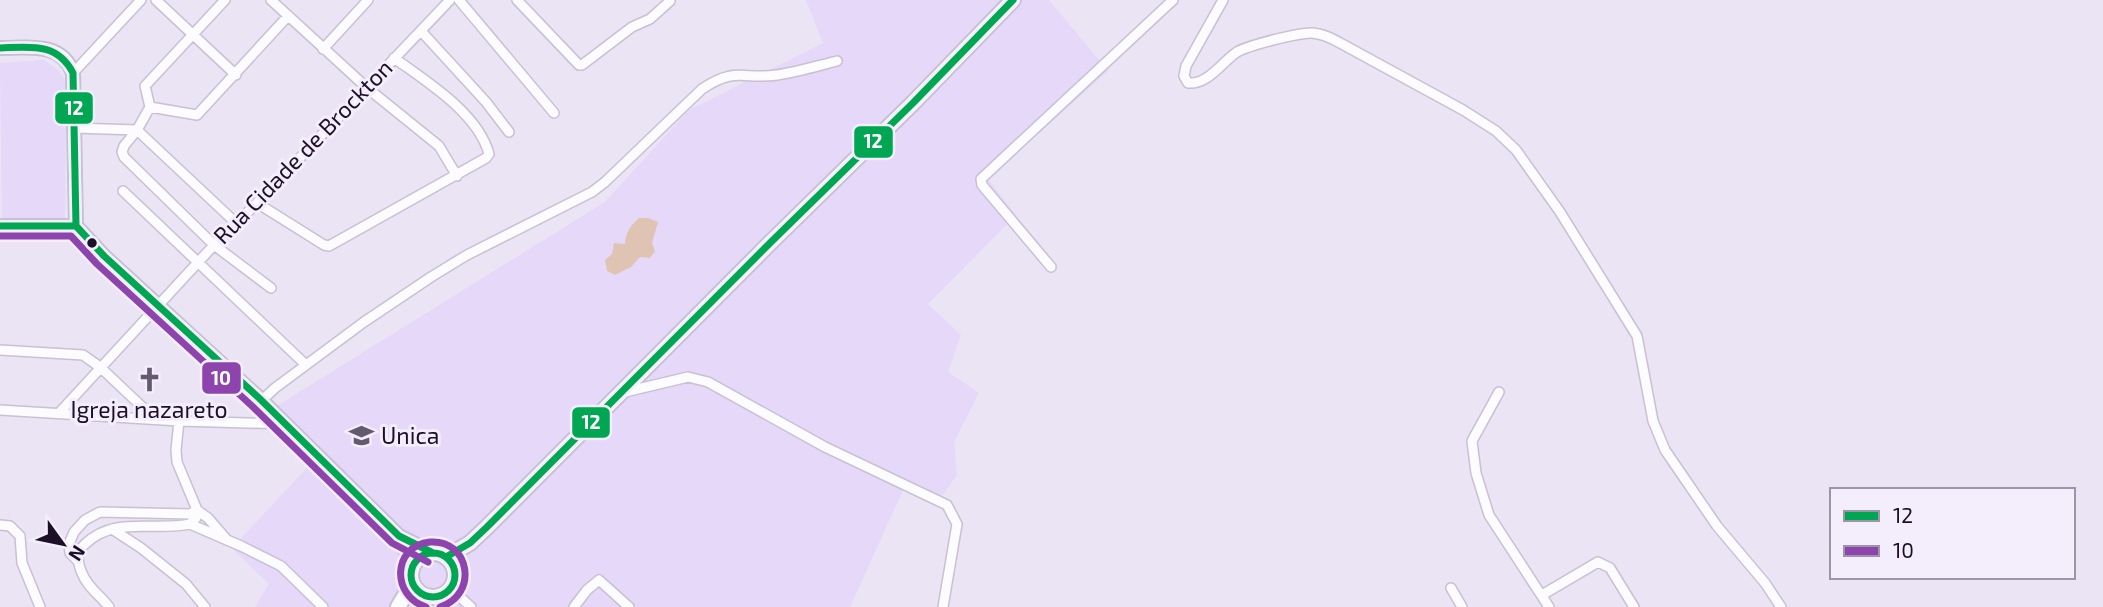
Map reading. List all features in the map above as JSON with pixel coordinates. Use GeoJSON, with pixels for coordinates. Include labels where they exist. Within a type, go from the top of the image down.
{"type":"FeatureCollection","features":[{"type":"Feature","properties":{"kind":"main road"},"geometry":{"type":"LineString","coordinates":[[432,597],[420,593],[410,577],[412,567],[421,556],[444,560],[470,543],[913,103],[1013,0]]}},
{"type":"Feature","properties":{"kind":"main road"},"geometry":{"type":"LineString","coordinates":[[407,607],[442,595],[450,588],[454,579],[444,560]]}},
{"type":"Feature","properties":{"kind":"main road"},"geometry":{"type":"LineString","coordinates":[[398,607],[412,584]]}},
{"type":"Feature","properties":{"kind":"street"},"geometry":{"type":"LineString","coordinates":[[73,73],[141,0]]}},
{"type":"Feature","properties":{"kind":"street"},"geometry":{"type":"LineString","coordinates":[[156,0],[236,75]]}},
{"type":"Feature","properties":{"kind":"street"},"geometry":{"type":"LineString","coordinates":[[225,0],[145,86],[150,107],[122,152],[214,245],[271,288]]}},
{"type":"Feature","properties":{"kind":"street"},"geometry":{"type":"LineString","coordinates":[[271,0],[323,49],[439,146],[457,176]]}},
{"type":"Feature","properties":{"kind":"street","name":"Rua Cidade de Brockton"},"geometry":{"type":"LineString","coordinates":[[59,413],[214,245],[450,0]]}},
{"type":"Feature","properties":{"kind":"street"},"geometry":{"type":"LineString","coordinates":[[459,0],[554,113]]}},
{"type":"Feature","properties":{"kind":"street"},"geometry":{"type":"LineString","coordinates":[[517,0],[579,65],[632,27],[650,19],[670,0],[679,0]]}},
{"type":"Feature","properties":{"kind":"street"},"geometry":{"type":"LineString","coordinates":[[1051,267],[982,185],[981,179],[1173,0]]}},
{"type":"Feature","properties":{"kind":"street"},"geometry":{"type":"LineString","coordinates":[[1223,0],[1186,66],[1184,76],[1188,83],[1202,81],[1238,51],[1312,33],[1327,36],[1463,110],[1496,131],[1516,150],[1560,212],[1637,336],[1653,421],[1665,450],[1717,526],[1765,583],[1781,607]]}},
{"type":"Feature","properties":{"kind":"street"},"geometry":{"type":"LineString","coordinates":[[323,49],[365,1]]}},
{"type":"Feature","properties":{"kind":"street"},"geometry":{"type":"LineString","coordinates":[[150,107],[197,115],[288,16]]}},
{"type":"Feature","properties":{"kind":"street"},"geometry":{"type":"LineString","coordinates":[[421,31],[509,132]]}},
{"type":"Feature","properties":{"kind":"street"},"geometry":{"type":"LineString","coordinates":[[0,48],[47,48],[64,57],[73,73],[76,226],[157,306],[286,424],[399,536],[444,560]]}},
{"type":"Feature","properties":{"kind":"street"},"geometry":{"type":"LineString","coordinates":[[257,203],[330,246],[486,158],[489,154],[486,142],[452,100],[394,58]]}},
{"type":"Feature","properties":{"kind":"street"},"geometry":{"type":"LineString","coordinates":[[261,401],[364,322],[458,261],[592,192],[714,80],[740,74],[778,75],[837,61]]}},
{"type":"Feature","properties":{"kind":"street"},"geometry":{"type":"LineString","coordinates":[[74,128],[137,130],[236,223]]}},
{"type":"Feature","properties":{"kind":"street"},"geometry":{"type":"LineString","coordinates":[[123,191],[306,365]]}},
{"type":"Feature","properties":{"kind":"street"},"geometry":{"type":"LineString","coordinates":[[0,226],[76,226]]}},
{"type":"Feature","properties":{"kind":"street"},"geometry":{"type":"LineString","coordinates":[[0,350],[83,355],[155,419]]}},
{"type":"Feature","properties":{"kind":"street"},"geometry":{"type":"LineString","coordinates":[[623,392],[688,377],[708,382],[825,447],[947,505],[957,524],[943,607]]}},
{"type":"Feature","properties":{"kind":"street"},"geometry":{"type":"LineString","coordinates":[[1499,392],[1472,441],[1476,473],[1489,515],[1549,607]]}},
{"type":"Feature","properties":{"kind":"street"},"geometry":{"type":"LineString","coordinates":[[0,410],[179,421],[286,424]]}},
{"type":"Feature","properties":{"kind":"street"},"geometry":{"type":"LineString","coordinates":[[78,561],[82,547],[96,535],[112,528],[140,525],[181,526],[196,519],[197,510],[176,455],[179,421]]}},
{"type":"Feature","properties":{"kind":"street"},"geometry":{"type":"LineString","coordinates":[[197,510],[208,518],[228,542]]}},
{"type":"Feature","properties":{"kind":"street"},"geometry":{"type":"LineString","coordinates":[[108,607],[86,581],[78,561],[70,553],[71,538],[78,527],[94,515],[106,512],[190,514],[197,510]]}},
{"type":"Feature","properties":{"kind":"street"},"geometry":{"type":"LineString","coordinates":[[190,524],[281,566],[323,607]]}},
{"type":"Feature","properties":{"kind":"street"},"geometry":{"type":"LineString","coordinates":[[0,525],[10,526],[20,536],[22,564],[40,607]]}},
{"type":"Feature","properties":{"kind":"street"},"geometry":{"type":"LineString","coordinates":[[112,528],[186,584],[205,607]]}},
{"type":"Feature","properties":{"kind":"street"},"geometry":{"type":"LineString","coordinates":[[399,536],[412,567]]}},
{"type":"Feature","properties":{"kind":"street"},"geometry":{"type":"LineString","coordinates":[[1542,595],[1598,562],[1610,568],[1634,607]]}},
{"type":"Feature","properties":{"kind":"street"},"geometry":{"type":"LineString","coordinates":[[574,607],[599,580],[629,607]]}},
{"type":"Feature","properties":{"kind":"street"},"geometry":{"type":"LineString","coordinates":[[450,588],[471,607]]}},
{"type":"Feature","properties":{"kind":"street"},"geometry":{"type":"LineString","coordinates":[[1451,588],[1462,607]]}},
{"type":"Feature","properties":{"kind":"shaded area"},"geometry":{"type":"Polygon","coordinates":[[[806,0],[1049,0],[1108,71],[988,179],[1016,215],[928,304],[961,335],[948,372],[979,393],[954,442],[957,475],[942,496],[907,481],[850,607],[255,607],[269,584],[232,548],[319,455],[272,409],[605,202],[689,110],[823,43],[806,0]]]}},
{"type":"Feature","properties":{"kind":"shaded area"},"geometry":{"type":"Polygon","coordinates":[[[44,60],[57,69],[66,81],[65,219],[2,218],[0,63],[44,60]]]}},
{"type":"Feature","properties":{"kind":"shaded area"},"geometry":{"type":"Polygon","coordinates":[[[639,218],[658,222],[652,243],[655,251],[650,258],[640,257],[631,267],[615,275],[607,271],[605,260],[612,254],[614,243],[625,244],[629,230],[639,218]]]}},
{"type":"Feature","properties":{"kind":"transit line","name":"12"},"geometry":{"type":"LineString","coordinates":[[446,557],[470,543],[487,527],[1013,0]]}},
{"type":"Feature","properties":{"kind":"transit line","name":"12"},"geometry":{"type":"LineString","coordinates":[[0,48],[32,47],[51,51],[59,56],[73,73],[76,226]]}},
{"type":"Feature","properties":{"kind":"transit line","name":"12"},"geometry":{"type":"LineString","coordinates":[[0,226],[76,226]]}},
{"type":"Feature","properties":{"kind":"transit line","name":"12"},"geometry":{"type":"LineString","coordinates":[[76,226],[104,256],[259,398],[399,536],[433,553]]}},
{"type":"Feature","properties":{"kind":"transit line","name":"10"},"geometry":{"type":"LineString","coordinates":[[0,236],[71,236],[97,264],[252,406],[392,543],[428,562]]}},
{"type":"Feature","properties":{"kind":"transit line","name":"10"},"geometry":{"type":"LineString","coordinates":[[426,607],[407,593],[401,572],[408,552],[417,545],[430,542],[444,543],[454,549],[465,569],[461,591],[452,601],[440,607]]}},
{"type":"Feature","properties":{"kind":"transit line","name":"12"},"geometry":{"type":"LineString","coordinates":[[433,553],[449,559],[455,575],[449,591],[433,597],[417,591],[411,575],[417,559],[433,553]]}},
{"type":"Feature","properties":{"kind":"place","name":"Igreja nazareto"},"geometry":{"type":"Point","coordinates":[149,380]}},
{"type":"Feature","properties":{"kind":"place","name":"Unica"},"geometry":{"type":"Point","coordinates":[361,436]}}]}
